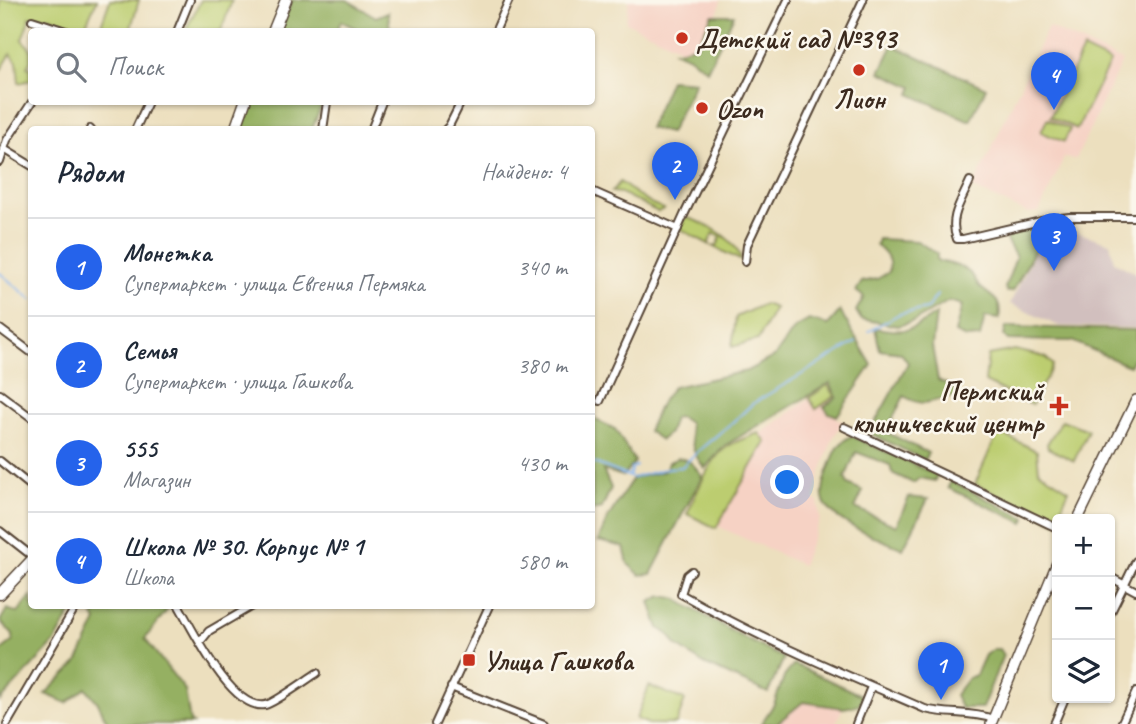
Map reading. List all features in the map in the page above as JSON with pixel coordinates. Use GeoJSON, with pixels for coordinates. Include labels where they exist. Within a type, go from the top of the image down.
{"type":"FeatureCollection","features":[{"type":"Feature","properties":{"kind":"main road"},"geometry":{"type":"LineString","coordinates":[[275,28],[286,0]]}},
{"type":"Feature","properties":{"kind":"main road"},"geometry":{"type":"LineString","coordinates":[[236,126],[241,105]]}},
{"type":"Feature","properties":{"kind":"main road"},"geometry":{"type":"LineString","coordinates":[[1080,514],[1136,400]]}},
{"type":"Feature","properties":{"kind":"main road"},"geometry":{"type":"LineString","coordinates":[[0,594],[28,562]]}},
{"type":"Feature","properties":{"kind":"main road"},"geometry":{"type":"LineString","coordinates":[[992,722],[1052,575]]}},
{"type":"Feature","properties":{"kind":"street"},"geometry":{"type":"LineString","coordinates":[[179,28],[190,0]]}},
{"type":"Feature","properties":{"kind":"street"},"geometry":{"type":"LineString","coordinates":[[497,28],[509,0]]}},
{"type":"Feature","properties":{"kind":"street"},"geometry":{"type":"LineString","coordinates":[[600,401],[678,229],[788,0]]}},
{"type":"Feature","properties":{"kind":"street"},"geometry":{"type":"LineString","coordinates":[[745,262],[747,245],[863,0]]}},
{"type":"Feature","properties":{"kind":"street"},"geometry":{"type":"LineString","coordinates":[[32,20],[57,28]]}},
{"type":"Feature","properties":{"kind":"street"},"geometry":{"type":"LineString","coordinates":[[0,162],[7,140],[30,105]]}},
{"type":"Feature","properties":{"kind":"street"},"geometry":{"type":"LineString","coordinates":[[137,126],[147,105]]}},
{"type":"Feature","properties":{"kind":"street"},"geometry":{"type":"LineString","coordinates":[[324,126],[327,105]]}},
{"type":"Feature","properties":{"kind":"street"},"geometry":{"type":"LineString","coordinates":[[373,126],[381,105]]}},
{"type":"Feature","properties":{"kind":"street"},"geometry":{"type":"LineString","coordinates":[[449,126],[460,105]]}},
{"type":"Feature","properties":{"kind":"street"},"geometry":{"type":"LineString","coordinates":[[4,149],[28,164]]}},
{"type":"Feature","properties":{"kind":"street"},"geometry":{"type":"LineString","coordinates":[[970,181],[954,216],[953,225],[957,239],[1045,219],[1136,217]]}},
{"type":"Feature","properties":{"kind":"street"},"geometry":{"type":"LineString","coordinates":[[595,192],[678,229]]}},
{"type":"Feature","properties":{"kind":"street"},"geometry":{"type":"LineString","coordinates":[[0,329],[28,350]]}},
{"type":"Feature","properties":{"kind":"street"},"geometry":{"type":"LineString","coordinates":[[0,394],[28,415]]}},
{"type":"Feature","properties":{"kind":"street"},"geometry":{"type":"LineString","coordinates":[[844,427],[1052,526]]}},
{"type":"Feature","properties":{"kind":"street"},"geometry":{"type":"LineString","coordinates":[[0,461],[28,484]]}},
{"type":"Feature","properties":{"kind":"street"},"geometry":{"type":"LineString","coordinates":[[0,531],[28,555]]}},
{"type":"Feature","properties":{"kind":"street"},"geometry":{"type":"LineString","coordinates":[[1115,604],[1136,561]]}},
{"type":"Feature","properties":{"kind":"street"},"geometry":{"type":"LineString","coordinates":[[692,571],[687,575],[681,594],[732,622],[872,687],[942,713],[983,715],[992,722]]}},
{"type":"Feature","properties":{"kind":"street"},"geometry":{"type":"LineString","coordinates":[[1115,579],[1136,591]]}},
{"type":"Feature","properties":{"kind":"street"},"geometry":{"type":"LineString","coordinates":[[7,724],[74,609]]}},
{"type":"Feature","properties":{"kind":"street"},"geometry":{"type":"LineString","coordinates":[[181,609],[237,696],[252,704],[266,705],[317,673]]}},
{"type":"Feature","properties":{"kind":"street"},"geometry":{"type":"LineString","coordinates":[[200,642],[209,631],[247,609]]}},
{"type":"Feature","properties":{"kind":"street"},"geometry":{"type":"LineString","coordinates":[[435,724],[488,609]]}},
{"type":"Feature","properties":{"kind":"street"},"geometry":{"type":"LineString","coordinates":[[451,687],[544,724]]}},
{"type":"Feature","properties":{"kind":"street"},"geometry":{"type":"LineString","coordinates":[[856,724],[872,687]]}},
{"type":"Feature","properties":{"kind":"street"},"geometry":{"type":"LineString","coordinates":[[1121,724],[1136,692]]}},
{"type":"Feature","properties":{"kind":"street"},"geometry":{"type":"LineString","coordinates":[[1054,724],[1063,703]]}},
{"type":"Feature","properties":{"kind":"shaded area","name":"Детский сад №393"},"geometry":{"type":"Polygon","coordinates":[[[629,0],[721,0],[695,55],[626,22],[629,0]]]}},
{"type":"Feature","properties":{"kind":"shaded area"},"geometry":{"type":"Polygon","coordinates":[[[1048,27],[1122,61],[1076,159],[1064,158],[1039,212],[1027,213],[973,188],[1048,27]]]}},
{"type":"Feature","properties":{"kind":"shaded area"},"geometry":{"type":"Polygon","coordinates":[[[1049,223],[1110,243],[1114,262],[1136,273],[1136,328],[1059,326],[1010,304],[1049,223]]]}},
{"type":"Feature","properties":{"kind":"shaded area"},"geometry":{"type":"Polygon","coordinates":[[[832,382],[848,396],[836,419],[843,422],[833,438],[819,478],[814,499],[818,501],[820,519],[802,565],[689,513],[721,452],[763,432],[832,382]]]}},
{"type":"Feature","properties":{"kind":"shaded area"},"geometry":{"type":"Polygon","coordinates":[[[803,701],[843,708],[835,724],[776,724],[803,701]]]}},
{"type":"Feature","properties":{"kind":"green space"},"geometry":{"type":"Polygon","coordinates":[[[0,0],[97,0],[84,28],[76,28],[50,17],[30,17],[22,40],[28,46],[28,81],[19,83],[17,62],[11,54],[0,71],[0,0]]]}},
{"type":"Feature","properties":{"kind":"green space"},"geometry":{"type":"Polygon","coordinates":[[[110,0],[139,0],[131,28],[100,28],[110,0]]]}},
{"type":"Feature","properties":{"kind":"green space"},"geometry":{"type":"Polygon","coordinates":[[[201,0],[232,0],[222,28],[187,28],[201,0]]]}},
{"type":"Feature","properties":{"kind":"green space"},"geometry":{"type":"Polygon","coordinates":[[[292,0],[347,0],[376,17],[388,12],[390,28],[355,28],[341,21],[338,28],[280,28],[292,0]]]}},
{"type":"Feature","properties":{"kind":"green space"},"geometry":{"type":"Polygon","coordinates":[[[712,15],[734,15],[707,70],[688,56],[675,51],[697,45],[712,15]]]}},
{"type":"Feature","properties":{"kind":"green space"},"geometry":{"type":"Polygon","coordinates":[[[893,45],[986,88],[970,121],[910,94],[913,87],[880,72],[893,45]]]}},
{"type":"Feature","properties":{"kind":"green space"},"geometry":{"type":"Polygon","coordinates":[[[1083,49],[1110,62],[1077,129],[1050,117],[1083,49]]]}},
{"type":"Feature","properties":{"kind":"green space"},"geometry":{"type":"Polygon","coordinates":[[[670,80],[695,82],[670,133],[649,128],[670,80]]]}},
{"type":"Feature","properties":{"kind":"green space"},"geometry":{"type":"Polygon","coordinates":[[[248,105],[322,105],[313,126],[240,126],[248,105]]]}},
{"type":"Feature","properties":{"kind":"green space"},"geometry":{"type":"Polygon","coordinates":[[[1047,119],[1070,129],[1064,142],[1041,132],[1047,119]]]}},
{"type":"Feature","properties":{"kind":"green space"},"geometry":{"type":"Polygon","coordinates":[[[620,182],[646,201],[664,209],[658,212],[621,193],[612,192],[620,182]]]}},
{"type":"Feature","properties":{"kind":"green space"},"geometry":{"type":"Polygon","coordinates":[[[685,217],[702,223],[727,238],[742,261],[712,246],[717,246],[721,237],[713,233],[710,245],[680,229],[685,217]]]}},
{"type":"Feature","properties":{"kind":"green space"},"geometry":{"type":"Polygon","coordinates":[[[1046,223],[1047,227],[1013,291],[1007,292],[1005,288],[1016,257],[1006,240],[1008,233],[1046,223]]]}},
{"type":"Feature","properties":{"kind":"green space"},"geometry":{"type":"Polygon","coordinates":[[[878,239],[917,241],[937,254],[937,261],[965,269],[978,285],[995,299],[999,306],[999,319],[985,317],[980,337],[966,338],[955,333],[962,305],[949,301],[914,321],[898,326],[861,319],[856,311],[864,297],[856,291],[862,282],[877,279],[889,272],[887,257],[876,245],[878,239]]]}},
{"type":"Feature","properties":{"kind":"green space"},"geometry":{"type":"Polygon","coordinates":[[[764,304],[775,308],[758,340],[732,347],[736,317],[764,304]]]}},
{"type":"Feature","properties":{"kind":"green space"},"geometry":{"type":"Polygon","coordinates":[[[840,311],[872,365],[837,416],[824,407],[837,397],[830,383],[724,446],[705,468],[695,453],[689,423],[680,417],[674,418],[669,433],[661,440],[648,431],[660,404],[673,387],[747,371],[775,356],[795,328],[809,320],[828,325],[840,311]]]}},
{"type":"Feature","properties":{"kind":"green space"},"geometry":{"type":"Polygon","coordinates":[[[936,314],[932,346],[938,380],[956,392],[955,397],[924,403],[904,396],[886,432],[928,453],[925,460],[869,433],[908,363],[901,353],[880,350],[875,328],[907,330],[936,314]]]}},
{"type":"Feature","properties":{"kind":"green space"},"geometry":{"type":"Polygon","coordinates":[[[1006,327],[1136,330],[1136,354],[1129,366],[1072,341],[1008,340],[1004,336],[1006,327]]]}},
{"type":"Feature","properties":{"kind":"green space"},"geometry":{"type":"Polygon","coordinates":[[[1015,350],[1045,357],[1053,365],[1032,405],[985,382],[988,355],[1015,350]]]}},
{"type":"Feature","properties":{"kind":"green space"},"geometry":{"type":"Polygon","coordinates":[[[828,385],[835,396],[816,409],[809,398],[828,385]]]}},
{"type":"Feature","properties":{"kind":"green space"},"geometry":{"type":"Polygon","coordinates":[[[595,419],[615,429],[635,462],[623,476],[603,470],[611,488],[602,508],[595,509],[595,419]]]}},
{"type":"Feature","properties":{"kind":"green space"},"geometry":{"type":"Polygon","coordinates":[[[1062,420],[1088,430],[1074,461],[1048,448],[1047,444],[1062,420]]]}},
{"type":"Feature","properties":{"kind":"green space"},"geometry":{"type":"Polygon","coordinates":[[[998,432],[1037,451],[1039,471],[1069,490],[1058,514],[1052,514],[1052,521],[975,484],[998,432]]]}},
{"type":"Feature","properties":{"kind":"green space"},"geometry":{"type":"Polygon","coordinates":[[[759,433],[766,442],[716,528],[687,514],[712,463],[723,450],[759,433]]]}},
{"type":"Feature","properties":{"kind":"green space"},"geometry":{"type":"Polygon","coordinates":[[[851,436],[937,475],[935,481],[920,478],[913,483],[892,473],[890,465],[856,452],[845,478],[848,484],[863,491],[855,508],[896,526],[909,497],[928,499],[903,549],[845,522],[827,507],[823,498],[825,481],[834,455],[851,436]]]}},
{"type":"Feature","properties":{"kind":"green space"},"geometry":{"type":"Polygon","coordinates":[[[678,458],[692,464],[702,477],[651,574],[640,575],[628,564],[624,547],[598,541],[608,518],[633,478],[664,471],[669,462],[678,458]]]}},
{"type":"Feature","properties":{"kind":"green space"},"geometry":{"type":"Polygon","coordinates":[[[950,481],[1026,518],[1024,523],[948,488],[950,481]]]}},
{"type":"Feature","properties":{"kind":"green space"},"geometry":{"type":"Polygon","coordinates":[[[662,596],[674,598],[784,658],[768,693],[704,664],[676,645],[669,635],[659,628],[650,602],[662,596]]]}},
{"type":"Feature","properties":{"kind":"green space"},"geometry":{"type":"Polygon","coordinates":[[[28,600],[28,609],[73,609],[55,642],[0,701],[0,651],[13,641],[13,635],[0,621],[7,609],[18,613],[28,600]]]}},
{"type":"Feature","properties":{"kind":"green space"},"geometry":{"type":"Polygon","coordinates":[[[101,609],[168,609],[145,639],[185,690],[190,722],[193,724],[108,724],[98,703],[86,688],[67,703],[45,694],[77,663],[97,621],[93,616],[101,609]]]}},
{"type":"Feature","properties":{"kind":"green space"},"geometry":{"type":"Polygon","coordinates":[[[999,649],[1003,655],[982,708],[961,708],[955,695],[968,678],[976,675],[985,655],[999,649]]]}},
{"type":"Feature","properties":{"kind":"green space"},"geometry":{"type":"Polygon","coordinates":[[[794,664],[863,696],[859,705],[843,708],[803,702],[776,724],[761,724],[774,704],[784,677],[794,664]]]}},
{"type":"Feature","properties":{"kind":"green space"},"geometry":{"type":"Polygon","coordinates":[[[649,686],[685,700],[676,724],[649,724],[636,719],[649,686]]]}},
{"type":"Feature","properties":{"kind":"waterway"},"geometry":{"type":"LineString","coordinates":[[0,273],[28,297]]}},
{"type":"Feature","properties":{"kind":"waterway"},"geometry":{"type":"LineString","coordinates":[[869,331],[899,314],[927,309],[937,295]]}},
{"type":"Feature","properties":{"kind":"waterway"},"geometry":{"type":"LineString","coordinates":[[595,463],[633,478],[682,467],[752,404],[856,342]]}},
{"type":"Feature","properties":{"kind":"waterway"},"geometry":{"type":"LineString","coordinates":[[629,476],[632,468],[636,466]]}},
{"type":"Feature","properties":{"kind":"place","name":"Детский сад №393"},"geometry":{"type":"Point","coordinates":[682,38]}},
{"type":"Feature","properties":{"kind":"place","name":"Лион"},"geometry":{"type":"Point","coordinates":[859,70]}},
{"type":"Feature","properties":{"kind":"place","name":"Ozon"},"geometry":{"type":"Point","coordinates":[702,108]}},
{"type":"Feature","properties":{"kind":"place","name":"Школа № 30. Корпус № 1"},"geometry":{"type":"Point","coordinates":[1054,110]}},
{"type":"Feature","properties":{"kind":"place","name":"Семья"},"geometry":{"type":"Point","coordinates":[675,200]}},
{"type":"Feature","properties":{"kind":"place","name":"555"},"geometry":{"type":"Point","coordinates":[1054,271]}},
{"type":"Feature","properties":{"kind":"place","name":"Пермский клинический центр"},"geometry":{"type":"Point","coordinates":[1059,406]}},
{"type":"Feature","properties":{"kind":"place","name":"Улица Гашкова"},"geometry":{"type":"Point","coordinates":[469,660]}},
{"type":"Feature","properties":{"kind":"place","name":"Монетка"},"geometry":{"type":"Point","coordinates":[941,700]}}]}
